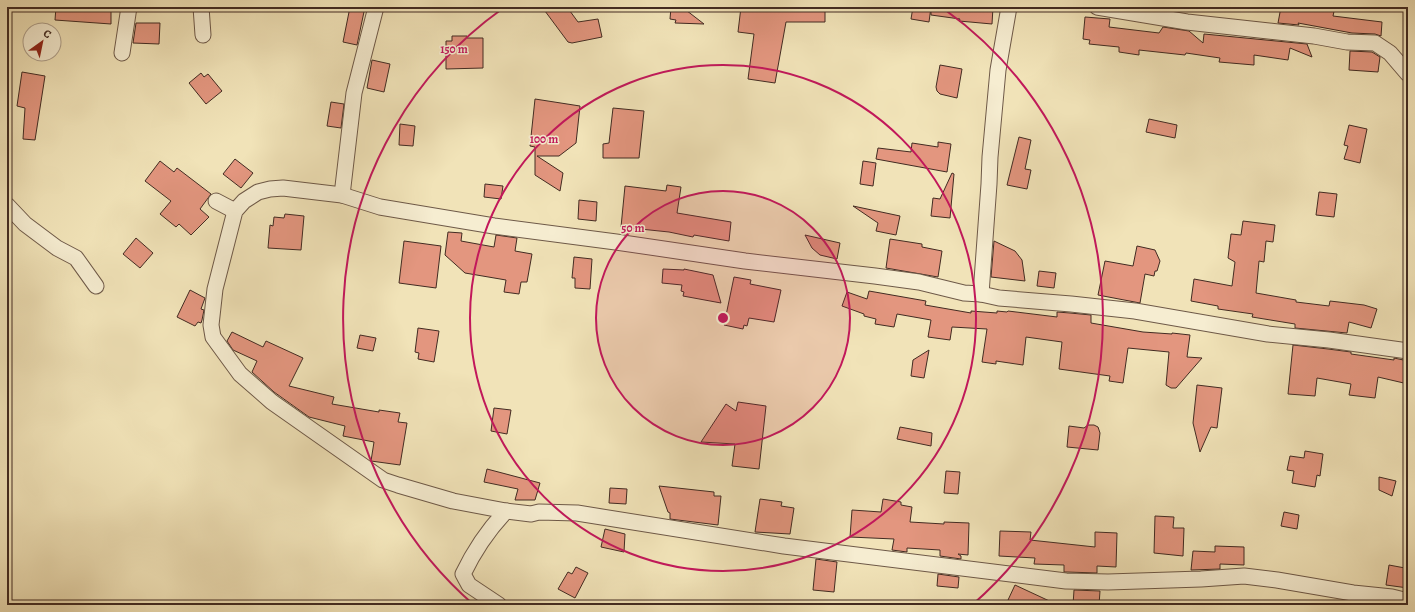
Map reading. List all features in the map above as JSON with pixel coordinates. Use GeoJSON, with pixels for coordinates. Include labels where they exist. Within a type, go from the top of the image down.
{"type":"FeatureCollection","features":[{"type":"Feature","properties":{"kind":"street"},"geometry":{"type":"LineString","coordinates":[[122,53],[129,7]]}},
{"type":"Feature","properties":{"kind":"street"},"geometry":{"type":"LineString","coordinates":[[201,7],[203,35]]}},
{"type":"Feature","properties":{"kind":"street"},"geometry":{"type":"LineString","coordinates":[[342,195],[354,93],[376,7]]}},
{"type":"Feature","properties":{"kind":"street"},"geometry":{"type":"LineString","coordinates":[[981,294],[990,157],[998,70],[1009,7]]}},
{"type":"Feature","properties":{"kind":"street"},"geometry":{"type":"LineString","coordinates":[[1097,7],[1187,22],[1314,36],[1347,42],[1375,43],[1390,53],[1408,74]]}},
{"type":"Feature","properties":{"kind":"street"},"geometry":{"type":"LineString","coordinates":[[1408,351],[1329,340],[1268,334],[1135,311],[999,298],[981,294],[964,293],[919,282],[745,261],[494,226],[380,207],[342,195],[283,188],[258,192],[244,201],[235,211],[215,289],[211,325],[213,336],[240,374],[272,402],[383,480],[453,501],[531,514],[540,512],[577,513],[784,546],[1066,581],[1121,582],[1244,576],[1284,581],[1353,593],[1392,597],[1408,601]]}},
{"type":"Feature","properties":{"kind":"street"},"geometry":{"type":"LineString","coordinates":[[216,201],[235,211]]}},
{"type":"Feature","properties":{"kind":"street"},"geometry":{"type":"LineString","coordinates":[[7,205],[25,224],[57,248],[76,258],[96,286]]}},
{"type":"Feature","properties":{"kind":"street"},"geometry":{"type":"LineString","coordinates":[[499,605],[469,585],[463,574],[472,556],[496,521],[506,511]]}},
{"type":"Feature","properties":{"kind":"building"},"geometry":{"type":"Polygon","coordinates":[[[56,7],[111,7],[111,24],[55,20],[56,7]]]}},
{"type":"Feature","properties":{"kind":"building"},"geometry":{"type":"Polygon","coordinates":[[[350,7],[365,7],[357,45],[343,42],[350,7]]]}},
{"type":"Feature","properties":{"kind":"building"},"geometry":{"type":"Polygon","coordinates":[[[542,7],[567,7],[578,22],[598,19],[602,37],[572,43],[568,42],[542,7]]]}},
{"type":"Feature","properties":{"kind":"building"},"geometry":{"type":"Polygon","coordinates":[[[671,7],[682,7],[704,24],[675,23],[676,20],[670,19],[671,7]]]}},
{"type":"Feature","properties":{"kind":"building"},"geometry":{"type":"Polygon","coordinates":[[[741,7],[825,7],[825,22],[786,22],[775,83],[748,79],[754,34],[738,32],[741,7]]]}},
{"type":"Feature","properties":{"kind":"building"},"geometry":{"type":"Polygon","coordinates":[[[913,7],[931,7],[929,22],[911,19],[913,7]]]}},
{"type":"Feature","properties":{"kind":"building"},"geometry":{"type":"Polygon","coordinates":[[[931,7],[993,7],[992,24],[959,21],[960,19],[931,15],[931,7]]]}},
{"type":"Feature","properties":{"kind":"building"},"geometry":{"type":"Polygon","coordinates":[[[1281,7],[1335,7],[1333,16],[1382,22],[1381,36],[1375,34],[1352,33],[1298,23],[1299,25],[1278,23],[1281,7]]]}},
{"type":"Feature","properties":{"kind":"building"},"geometry":{"type":"Polygon","coordinates":[[[1085,17],[1110,19],[1109,27],[1159,33],[1163,27],[1189,31],[1203,43],[1204,34],[1307,44],[1312,57],[1290,48],[1288,60],[1254,55],[1254,65],[1219,62],[1220,58],[1186,53],[1185,55],[1139,50],[1139,55],[1119,52],[1119,47],[1089,44],[1090,40],[1083,39],[1085,17]]]}},
{"type":"Feature","properties":{"kind":"building"},"geometry":{"type":"Polygon","coordinates":[[[136,23],[160,23],[159,44],[133,43],[136,23]]]}},
{"type":"Feature","properties":{"kind":"building"},"geometry":{"type":"Polygon","coordinates":[[[452,36],[483,38],[483,68],[446,69],[446,41],[452,41],[452,36]]]}},
{"type":"Feature","properties":{"kind":"building"},"geometry":{"type":"Polygon","coordinates":[[[1350,51],[1372,52],[1380,57],[1378,72],[1349,70],[1350,51]]]}},
{"type":"Feature","properties":{"kind":"building"},"geometry":{"type":"Polygon","coordinates":[[[372,60],[390,64],[384,92],[367,88],[372,60]]]}},
{"type":"Feature","properties":{"kind":"building"},"geometry":{"type":"Polygon","coordinates":[[[940,65],[962,69],[957,98],[940,94],[937,91],[936,87],[940,65]]]}},
{"type":"Feature","properties":{"kind":"building"},"geometry":{"type":"Polygon","coordinates":[[[22,72],[45,76],[35,140],[23,139],[25,108],[17,106],[22,72]]]}},
{"type":"Feature","properties":{"kind":"building"},"geometry":{"type":"Polygon","coordinates":[[[201,73],[204,77],[208,74],[222,91],[206,104],[189,83],[201,73]]]}},
{"type":"Feature","properties":{"kind":"building"},"geometry":{"type":"Polygon","coordinates":[[[535,99],[580,106],[576,143],[559,156],[537,156],[563,173],[560,191],[535,175],[535,147],[530,146],[535,99]]]}},
{"type":"Feature","properties":{"kind":"building"},"geometry":{"type":"Polygon","coordinates":[[[331,102],[344,104],[341,128],[327,126],[331,102]]]}},
{"type":"Feature","properties":{"kind":"building"},"geometry":{"type":"Polygon","coordinates":[[[613,108],[644,111],[639,158],[603,158],[603,144],[609,143],[613,108]]]}},
{"type":"Feature","properties":{"kind":"building"},"geometry":{"type":"Polygon","coordinates":[[[1149,119],[1177,125],[1175,138],[1146,132],[1149,119]]]}},
{"type":"Feature","properties":{"kind":"building"},"geometry":{"type":"Polygon","coordinates":[[[400,124],[415,126],[413,146],[399,145],[400,124]]]}},
{"type":"Feature","properties":{"kind":"building"},"geometry":{"type":"Polygon","coordinates":[[[1349,125],[1367,129],[1360,163],[1344,159],[1348,146],[1344,145],[1349,125]]]}},
{"type":"Feature","properties":{"kind":"building"},"geometry":{"type":"Polygon","coordinates":[[[1019,137],[1031,140],[1025,169],[1031,170],[1027,189],[1007,185],[1019,137]]]}},
{"type":"Feature","properties":{"kind":"building"},"geometry":{"type":"Polygon","coordinates":[[[938,142],[951,144],[947,172],[876,159],[878,148],[911,152],[912,143],[938,147],[938,142]]]}},
{"type":"Feature","properties":{"kind":"building"},"geometry":{"type":"Polygon","coordinates":[[[235,159],[253,173],[241,188],[223,174],[235,159]]]}},
{"type":"Feature","properties":{"kind":"building"},"geometry":{"type":"Polygon","coordinates":[[[160,161],[174,172],[177,168],[211,194],[200,209],[209,217],[191,235],[179,224],[176,227],[160,214],[171,201],[145,181],[160,161]]]}},
{"type":"Feature","properties":{"kind":"building"},"geometry":{"type":"Polygon","coordinates":[[[863,161],[876,163],[873,186],[860,184],[863,161]]]}},
{"type":"Feature","properties":{"kind":"building"},"geometry":{"type":"Polygon","coordinates":[[[952,173],[954,174],[950,218],[931,216],[933,198],[940,199],[952,173]]]}},
{"type":"Feature","properties":{"kind":"building"},"geometry":{"type":"Polygon","coordinates":[[[485,184],[503,186],[501,199],[484,197],[485,184]]]}},
{"type":"Feature","properties":{"kind":"building"},"geometry":{"type":"Polygon","coordinates":[[[667,185],[681,187],[677,213],[731,222],[729,241],[694,235],[693,237],[669,232],[621,227],[625,186],[666,191],[667,185]]]}},
{"type":"Feature","properties":{"kind":"building"},"geometry":{"type":"Polygon","coordinates":[[[1319,192],[1337,194],[1334,217],[1316,215],[1319,192]]]}},
{"type":"Feature","properties":{"kind":"building"},"geometry":{"type":"Polygon","coordinates":[[[579,200],[597,202],[596,221],[578,219],[579,200]]]}},
{"type":"Feature","properties":{"kind":"building"},"geometry":{"type":"Polygon","coordinates":[[[853,206],[900,216],[896,235],[876,231],[878,223],[853,206]]]}},
{"type":"Feature","properties":{"kind":"building"},"geometry":{"type":"Polygon","coordinates":[[[285,214],[304,216],[301,250],[268,248],[270,225],[273,226],[274,217],[284,218],[285,214]]]}},
{"type":"Feature","properties":{"kind":"building"},"geometry":{"type":"Polygon","coordinates":[[[1243,221],[1275,225],[1273,242],[1266,241],[1264,262],[1259,261],[1256,293],[1296,300],[1296,302],[1329,306],[1330,301],[1364,305],[1377,309],[1371,328],[1349,322],[1347,333],[1295,328],[1295,324],[1252,317],[1253,314],[1218,309],[1218,306],[1191,301],[1194,279],[1232,286],[1235,262],[1228,258],[1231,234],[1241,235],[1243,221]]]}},
{"type":"Feature","properties":{"kind":"building"},"geometry":{"type":"Polygon","coordinates":[[[448,232],[462,233],[461,241],[494,247],[496,235],[517,238],[515,251],[532,254],[527,282],[521,282],[519,294],[504,292],[506,280],[465,273],[445,255],[448,232]]]}},
{"type":"Feature","properties":{"kind":"building"},"geometry":{"type":"Polygon","coordinates":[[[805,235],[840,243],[837,259],[820,255],[812,248],[805,235]]]}},
{"type":"Feature","properties":{"kind":"building"},"geometry":{"type":"Polygon","coordinates":[[[136,238],[153,253],[140,268],[123,254],[136,238]]]}},
{"type":"Feature","properties":{"kind":"building"},"geometry":{"type":"Polygon","coordinates":[[[890,239],[922,244],[922,247],[942,251],[938,277],[886,268],[890,239]]]}},
{"type":"Feature","properties":{"kind":"building"},"geometry":{"type":"Polygon","coordinates":[[[404,241],[441,246],[436,288],[399,283],[404,241]]]}},
{"type":"Feature","properties":{"kind":"building"},"geometry":{"type":"Polygon","coordinates":[[[994,241],[1015,251],[1022,260],[1025,281],[991,277],[994,241]]]}},
{"type":"Feature","properties":{"kind":"building"},"geometry":{"type":"Polygon","coordinates":[[[1137,246],[1155,250],[1160,261],[1154,276],[1145,274],[1140,303],[1098,295],[1105,261],[1133,266],[1137,246]]]}},
{"type":"Feature","properties":{"kind":"building"},"geometry":{"type":"Polygon","coordinates":[[[574,257],[592,259],[590,289],[575,288],[575,278],[572,278],[574,257]]]}},
{"type":"Feature","properties":{"kind":"building"},"geometry":{"type":"Polygon","coordinates":[[[663,269],[684,269],[713,275],[721,303],[683,296],[684,292],[681,291],[682,285],[662,283],[663,269]]]}},
{"type":"Feature","properties":{"kind":"building"},"geometry":{"type":"Polygon","coordinates":[[[1039,271],[1056,273],[1054,288],[1037,286],[1039,271]]]}},
{"type":"Feature","properties":{"kind":"building"},"geometry":{"type":"Polygon","coordinates":[[[734,277],[751,280],[750,284],[781,290],[774,322],[749,318],[747,326],[744,325],[743,329],[724,325],[734,277]]]}},
{"type":"Feature","properties":{"kind":"building"},"geometry":{"type":"Polygon","coordinates":[[[190,290],[205,298],[201,309],[204,310],[201,323],[198,322],[195,326],[177,317],[190,290]]]}},
{"type":"Feature","properties":{"kind":"building"},"geometry":{"type":"Polygon","coordinates":[[[869,291],[926,301],[925,305],[971,313],[971,311],[997,313],[997,311],[1008,311],[1057,317],[1057,312],[1091,315],[1091,323],[1143,332],[1190,335],[1187,357],[1202,358],[1176,388],[1171,388],[1166,385],[1169,352],[1128,348],[1123,383],[1109,381],[1110,376],[1059,369],[1062,342],[1026,337],[1023,365],[996,361],[996,364],[982,362],[987,329],[952,327],[950,340],[928,337],[931,320],[897,314],[894,327],[875,324],[876,319],[864,316],[864,314],[842,306],[847,292],[867,299],[869,291]]]}},
{"type":"Feature","properties":{"kind":"building"},"geometry":{"type":"Polygon","coordinates":[[[418,328],[439,331],[434,362],[418,359],[419,353],[415,352],[418,328]]]}},
{"type":"Feature","properties":{"kind":"building"},"geometry":{"type":"Polygon","coordinates":[[[232,332],[263,347],[266,341],[303,358],[289,386],[334,397],[332,404],[379,412],[379,410],[400,413],[398,422],[407,423],[400,465],[371,461],[374,442],[343,436],[345,426],[309,417],[274,392],[252,372],[257,361],[233,350],[227,341],[232,332]]]}},
{"type":"Feature","properties":{"kind":"building"},"geometry":{"type":"Polygon","coordinates":[[[360,335],[376,338],[373,351],[357,348],[360,335]]]}},
{"type":"Feature","properties":{"kind":"building"},"geometry":{"type":"Polygon","coordinates":[[[1293,345],[1408,361],[1408,384],[1378,377],[1375,398],[1349,395],[1351,384],[1317,378],[1315,396],[1288,394],[1293,345]]]}},
{"type":"Feature","properties":{"kind":"building"},"geometry":{"type":"Polygon","coordinates":[[[929,350],[924,378],[911,376],[913,360],[929,350]]]}},
{"type":"Feature","properties":{"kind":"building"},"geometry":{"type":"Polygon","coordinates":[[[1197,385],[1222,388],[1217,428],[1211,427],[1200,452],[1193,423],[1197,385]]]}},
{"type":"Feature","properties":{"kind":"building"},"geometry":{"type":"Polygon","coordinates":[[[738,402],[766,406],[759,469],[732,466],[735,444],[701,442],[726,404],[736,411],[738,402]]]}},
{"type":"Feature","properties":{"kind":"building"},"geometry":{"type":"Polygon","coordinates":[[[494,408],[511,410],[507,434],[491,431],[494,408]]]}},
{"type":"Feature","properties":{"kind":"building"},"geometry":{"type":"Polygon","coordinates":[[[1088,425],[1098,427],[1100,433],[1098,450],[1067,447],[1069,426],[1084,428],[1088,425]]]}},
{"type":"Feature","properties":{"kind":"building"},"geometry":{"type":"Polygon","coordinates":[[[900,427],[932,433],[931,446],[897,439],[900,427]]]}},
{"type":"Feature","properties":{"kind":"building"},"geometry":{"type":"Polygon","coordinates":[[[1305,451],[1323,454],[1320,476],[1317,475],[1315,487],[1292,483],[1294,471],[1287,470],[1290,456],[1304,458],[1305,451]]]}},
{"type":"Feature","properties":{"kind":"building"},"geometry":{"type":"Polygon","coordinates":[[[487,469],[540,483],[535,500],[515,500],[518,489],[484,482],[487,469]]]}},
{"type":"Feature","properties":{"kind":"building"},"geometry":{"type":"Polygon","coordinates":[[[946,471],[960,472],[958,494],[944,493],[946,471]]]}},
{"type":"Feature","properties":{"kind":"building"},"geometry":{"type":"Polygon","coordinates":[[[1379,477],[1396,481],[1392,496],[1379,490],[1379,477]]]}},
{"type":"Feature","properties":{"kind":"building"},"geometry":{"type":"Polygon","coordinates":[[[659,486],[714,492],[714,496],[721,496],[718,525],[670,519],[670,513],[668,512],[659,486]]]}},
{"type":"Feature","properties":{"kind":"building"},"geometry":{"type":"Polygon","coordinates":[[[610,488],[627,489],[626,504],[609,503],[610,488]]]}},
{"type":"Feature","properties":{"kind":"building"},"geometry":{"type":"Polygon","coordinates":[[[760,499],[782,502],[781,506],[794,508],[790,534],[755,532],[760,499]]]}},
{"type":"Feature","properties":{"kind":"building"},"geometry":{"type":"Polygon","coordinates":[[[883,499],[901,502],[901,505],[912,507],[910,522],[944,524],[944,522],[969,523],[968,555],[958,554],[961,556],[961,559],[940,556],[940,550],[907,548],[907,552],[892,550],[894,539],[850,537],[852,510],[881,512],[883,499]]]}},
{"type":"Feature","properties":{"kind":"building"},"geometry":{"type":"Polygon","coordinates":[[[1284,512],[1299,515],[1297,529],[1281,526],[1284,512]]]}},
{"type":"Feature","properties":{"kind":"building"},"geometry":{"type":"Polygon","coordinates":[[[1155,516],[1174,517],[1173,528],[1184,528],[1183,556],[1154,553],[1155,516]]]}},
{"type":"Feature","properties":{"kind":"building"},"geometry":{"type":"Polygon","coordinates":[[[605,529],[625,534],[624,552],[601,547],[605,529]]]}},
{"type":"Feature","properties":{"kind":"building"},"geometry":{"type":"Polygon","coordinates":[[[1000,531],[1031,532],[1030,540],[1095,547],[1095,532],[1117,533],[1116,567],[1097,566],[1097,573],[1064,572],[1064,565],[1034,564],[1035,558],[999,556],[1000,531]]]}},
{"type":"Feature","properties":{"kind":"building"},"geometry":{"type":"Polygon","coordinates":[[[1215,546],[1244,547],[1244,565],[1220,564],[1220,569],[1191,570],[1193,551],[1215,552],[1215,546]]]}},
{"type":"Feature","properties":{"kind":"building"},"geometry":{"type":"Polygon","coordinates":[[[816,559],[837,562],[834,592],[813,590],[816,559]]]}},
{"type":"Feature","properties":{"kind":"building"},"geometry":{"type":"Polygon","coordinates":[[[1389,565],[1405,568],[1405,572],[1408,572],[1408,588],[1386,585],[1389,565]]]}},
{"type":"Feature","properties":{"kind":"building"},"geometry":{"type":"Polygon","coordinates":[[[576,567],[588,573],[575,598],[558,589],[568,572],[572,574],[576,567]]]}},
{"type":"Feature","properties":{"kind":"building"},"geometry":{"type":"Polygon","coordinates":[[[938,574],[959,577],[958,588],[937,586],[938,574]]]}},
{"type":"Feature","properties":{"kind":"building"},"geometry":{"type":"Polygon","coordinates":[[[1015,585],[1058,605],[1018,605],[1008,600],[1015,585]]]}},
{"type":"Feature","properties":{"kind":"building"},"geometry":{"type":"Polygon","coordinates":[[[1074,590],[1100,591],[1099,605],[1073,605],[1074,590]]]}}]}
